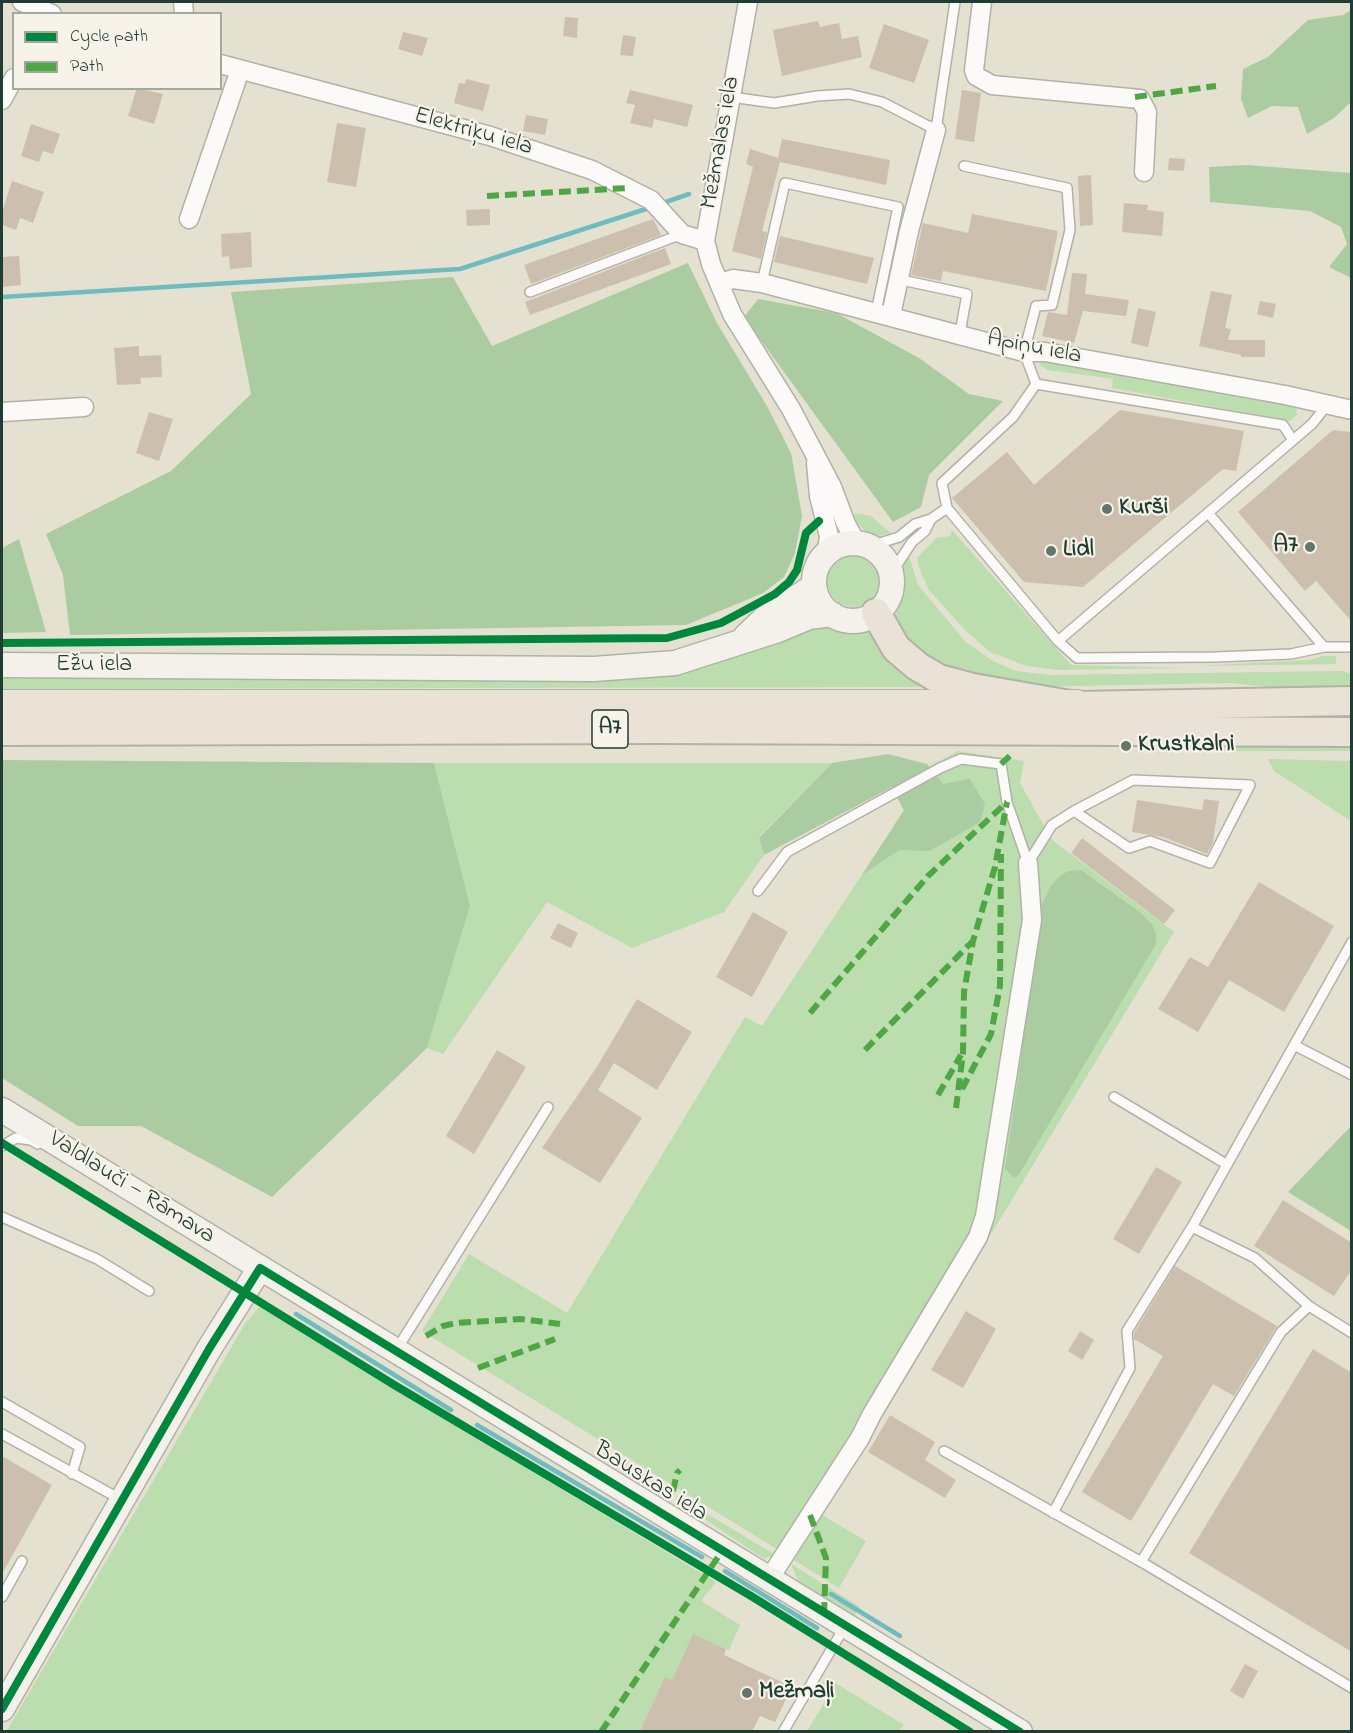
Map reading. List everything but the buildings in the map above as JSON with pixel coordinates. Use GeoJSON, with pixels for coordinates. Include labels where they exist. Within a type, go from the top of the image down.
{"type":"FeatureCollection","features":[{"type":"Feature","properties":{"kind":"highway"},"geometry":{"type":"LineString","coordinates":[[876,614],[896,648],[917,666],[939,680],[1076,706]]}},
{"type":"Feature","properties":{"kind":"highway","name":"A7"},"geometry":{"type":"LineString","coordinates":[[2,706],[1076,706],[1352,701]]}},
{"type":"Feature","properties":{"kind":"highway","name":"A7"},"geometry":{"type":"LineString","coordinates":[[2,731],[1219,730],[1352,732]]}},
{"type":"Feature","properties":{"kind":"main road"},"geometry":{"type":"LineString","coordinates":[[840,544],[863,544],[879,553],[891,574],[889,598],[876,614],[857,621],[832,614],[817,598],[814,586],[818,563],[827,551],[840,544]]}},
{"type":"Feature","properties":{"kind":"main road"},"geometry":{"type":"LineString","coordinates":[[743,640],[765,618],[814,586]]}},
{"type":"Feature","properties":{"kind":"main road","name":"Ežu iela"},"geometry":{"type":"LineString","coordinates":[[2,665],[594,669],[675,663],[702,656],[810,617],[832,614]]}},
{"type":"Feature","properties":{"kind":"main road","name":"Valdlauči — Rāmava"},"geometry":{"type":"LineString","coordinates":[[2,1110],[260,1268]]}},
{"type":"Feature","properties":{"kind":"main road"},"geometry":{"type":"LineString","coordinates":[[2,1709],[209,1349],[260,1268]]}},
{"type":"Feature","properties":{"kind":"main road","name":"Bauskas iela"},"geometry":{"type":"LineString","coordinates":[[260,1268],[1020,1731]]}},
{"type":"Feature","properties":{"kind":"street"},"geometry":{"type":"LineString","coordinates":[[22,2],[47,12]]}},
{"type":"Feature","properties":{"kind":"street","name":"Mežmalas iela"},"geometry":{"type":"LineString","coordinates":[[748,2],[705,241],[711,264],[732,314],[791,409],[815,459]]}},
{"type":"Feature","properties":{"kind":"street"},"geometry":{"type":"LineString","coordinates":[[982,2],[976,76],[992,85],[1140,99],[1147,112],[1144,172]]}},
{"type":"Feature","properties":{"kind":"street","name":"Elektriķu iela"},"geometry":{"type":"LineString","coordinates":[[222,65],[489,136],[592,170],[651,200],[682,234]]}},
{"type":"Feature","properties":{"kind":"street"},"geometry":{"type":"LineString","coordinates":[[189,219],[240,70]]}},
{"type":"Feature","properties":{"kind":"street"},"geometry":{"type":"LineString","coordinates":[[2,100],[12,82]]}},
{"type":"Feature","properties":{"kind":"street"},"geometry":{"type":"LineString","coordinates":[[883,314],[897,279],[936,130]]}},
{"type":"Feature","properties":{"kind":"street"},"geometry":{"type":"LineString","coordinates":[[682,234],[705,241]]}},
{"type":"Feature","properties":{"kind":"street","name":"Apiņu iela"},"geometry":{"type":"LineString","coordinates":[[720,283],[733,279],[762,283],[960,333],[1024,352],[1045,352],[1285,395],[1352,410]]}},
{"type":"Feature","properties":{"kind":"street"},"geometry":{"type":"LineString","coordinates":[[2,412],[84,407]]}},
{"type":"Feature","properties":{"kind":"street"},"geometry":{"type":"LineString","coordinates":[[815,459],[832,487],[846,524],[863,544]]}},
{"type":"Feature","properties":{"kind":"street"},"geometry":{"type":"LineString","coordinates":[[815,459],[819,496],[829,536],[827,551]]}},
{"type":"Feature","properties":{"kind":"street"},"geometry":{"type":"LineString","coordinates":[[769,1580],[860,1438],[872,1414],[978,1237],[985,1216],[1032,920],[1028,863]]}},
{"type":"Feature","properties":{"kind":"lane"},"geometry":{"type":"LineString","coordinates":[[731,97],[774,103],[816,96],[849,94],[882,102],[936,130],[955,2]]}},
{"type":"Feature","properties":{"kind":"lane"},"geometry":{"type":"LineString","coordinates":[[964,166],[1066,188],[1070,230],[1052,305],[1036,306],[1024,352],[1036,384]]}},
{"type":"Feature","properties":{"kind":"lane"},"geometry":{"type":"LineString","coordinates":[[762,283],[785,183],[898,207],[883,314]]}},
{"type":"Feature","properties":{"kind":"lane"},"geometry":{"type":"LineString","coordinates":[[530,292],[682,234]]}},
{"type":"Feature","properties":{"kind":"lane"},"geometry":{"type":"LineString","coordinates":[[897,279],[967,294],[960,333]]}},
{"type":"Feature","properties":{"kind":"lane"},"geometry":{"type":"LineString","coordinates":[[1036,384],[1283,425],[1293,440]]}},
{"type":"Feature","properties":{"kind":"lane"},"geometry":{"type":"LineString","coordinates":[[1036,384],[1013,417],[942,483],[947,508],[1058,641],[1077,658],[1226,657],[1291,654],[1324,647],[1352,647]]}},
{"type":"Feature","properties":{"kind":"lane"},"geometry":{"type":"LineString","coordinates":[[1058,641],[1312,424],[1327,405]]}},
{"type":"Feature","properties":{"kind":"lane"},"geometry":{"type":"LineString","coordinates":[[863,544],[898,537],[915,524],[931,519],[947,508]]}},
{"type":"Feature","properties":{"kind":"lane"},"geometry":{"type":"LineString","coordinates":[[1208,513],[1324,647]]}},
{"type":"Feature","properties":{"kind":"lane"},"geometry":{"type":"LineString","coordinates":[[891,574],[907,549],[925,531],[931,519]]}},
{"type":"Feature","properties":{"kind":"lane"},"geometry":{"type":"LineString","coordinates":[[758,891],[787,852],[940,768],[961,759],[1001,764],[1007,802],[1028,863]]}},
{"type":"Feature","properties":{"kind":"lane"},"geometry":{"type":"LineString","coordinates":[[1028,863],[1052,825],[1074,811],[1133,780],[1250,785],[1210,863],[1150,841],[1129,848],[1074,811]]}},
{"type":"Feature","properties":{"kind":"lane"},"geometry":{"type":"LineString","coordinates":[[1053,1513],[1130,1368],[1127,1331],[1192,1227],[1352,942]]}},
{"type":"Feature","properties":{"kind":"lane"},"geometry":{"type":"LineString","coordinates":[[1294,1045],[1352,1075]]}},
{"type":"Feature","properties":{"kind":"lane"},"geometry":{"type":"LineString","coordinates":[[1114,1097],[1226,1164]]}},
{"type":"Feature","properties":{"kind":"lane"},"geometry":{"type":"LineString","coordinates":[[396,1351],[548,1107]]}},
{"type":"Feature","properties":{"kind":"lane"},"geometry":{"type":"LineString","coordinates":[[2,1146],[16,1138],[31,1140],[67,1161],[86,1161]]}},
{"type":"Feature","properties":{"kind":"lane"},"geometry":{"type":"LineString","coordinates":[[2,1217],[97,1259],[149,1291]]}},
{"type":"Feature","properties":{"kind":"lane"},"geometry":{"type":"LineString","coordinates":[[1192,1227],[1255,1258],[1309,1306],[1352,1333]]}},
{"type":"Feature","properties":{"kind":"lane"},"geometry":{"type":"LineString","coordinates":[[1141,1562],[1281,1332],[1309,1306]]}},
{"type":"Feature","properties":{"kind":"lane"},"geometry":{"type":"LineString","coordinates":[[2,1402],[80,1446],[72,1473]]}},
{"type":"Feature","properties":{"kind":"lane"},"geometry":{"type":"LineString","coordinates":[[2,1434],[122,1500]]}},
{"type":"Feature","properties":{"kind":"lane"},"geometry":{"type":"LineString","coordinates":[[944,1451],[1141,1562],[1352,1688]]}},
{"type":"Feature","properties":{"kind":"lane"},"geometry":{"type":"LineString","coordinates":[[2,1597],[22,1561]]}},
{"type":"Feature","properties":{"kind":"lane"},"geometry":{"type":"LineString","coordinates":[[783,1731],[845,1626]]}},
{"type":"Feature","properties":{"kind":"green space"},"geometry":{"type":"Polygon","coordinates":[[[1351,10],[1351,102],[1334,118],[1307,134],[1298,107],[1272,106],[1248,118],[1241,99],[1243,69],[1268,57],[1308,20],[1343,15],[1351,10]]]}},
{"type":"Feature","properties":{"kind":"green space"},"geometry":{"type":"Polygon","coordinates":[[[1246,165],[1351,173],[1351,278],[1329,267],[1347,244],[1341,227],[1310,211],[1210,202],[1209,167],[1246,165]]]}},
{"type":"Feature","properties":{"kind":"green space"},"geometry":{"type":"Polygon","coordinates":[[[688,263],[717,323],[767,406],[791,453],[802,516],[795,553],[784,577],[763,593],[686,625],[70,635],[63,575],[46,534],[171,471],[251,394],[231,292],[453,277],[492,346],[688,263]]]}},
{"type":"Feature","properties":{"kind":"green space"},"geometry":{"type":"Polygon","coordinates":[[[758,299],[836,313],[919,358],[969,394],[1003,401],[929,475],[921,507],[893,522],[744,317],[758,299]]]}},
{"type":"Feature","properties":{"kind":"green space"},"geometry":{"type":"Polygon","coordinates":[[[1040,361],[1288,405],[1296,408],[1297,415],[1290,421],[1112,388],[1113,379],[1048,370],[1041,366],[1040,361]]]}},
{"type":"Feature","properties":{"kind":"green space"},"geometry":{"type":"Polygon","coordinates":[[[850,515],[871,516],[891,533],[877,536],[867,533],[850,515]]]}},
{"type":"Feature","properties":{"kind":"green space"},"geometry":{"type":"Polygon","coordinates":[[[952,530],[1071,665],[1188,668],[1057,670],[1027,666],[990,652],[965,630],[929,590],[921,573],[917,558],[936,538],[950,536],[952,530]]]}},
{"type":"Feature","properties":{"kind":"green space"},"geometry":{"type":"Polygon","coordinates":[[[19,539],[46,632],[2,633],[2,548],[19,539]]]}},
{"type":"Feature","properties":{"kind":"green space"},"geometry":{"type":"Polygon","coordinates":[[[849,553],[859,553],[873,561],[879,570],[881,580],[879,590],[873,599],[859,607],[849,607],[832,595],[827,585],[827,575],[839,558],[849,553]]]}},
{"type":"Feature","properties":{"kind":"green space"},"geometry":{"type":"Polygon","coordinates":[[[909,556],[918,585],[965,641],[993,661],[1016,671],[1051,675],[1343,671],[1351,674],[1351,688],[1287,689],[1230,683],[1024,687],[992,684],[921,658],[894,624],[904,564],[909,556]]]}},
{"type":"Feature","properties":{"kind":"green space"},"geometry":{"type":"Polygon","coordinates":[[[826,626],[849,632],[868,631],[892,660],[931,687],[2,689],[2,676],[659,674],[807,627],[826,626]]]}},
{"type":"Feature","properties":{"kind":"green space"},"geometry":{"type":"Polygon","coordinates":[[[1323,656],[1336,656],[1336,664],[1194,666],[1310,660],[1323,656]]]}},
{"type":"Feature","properties":{"kind":"green space"},"geometry":{"type":"Polygon","coordinates":[[[1281,743],[1298,743],[1303,747],[1335,747],[1337,743],[1352,743],[1351,751],[1195,751],[1195,748],[1238,744],[1241,746],[1280,746],[1281,743]]]}},
{"type":"Feature","properties":{"kind":"green space"},"geometry":{"type":"Polygon","coordinates":[[[958,751],[1024,761],[1020,783],[1052,840],[1174,932],[838,1487],[780,1551],[422,1331],[469,1254],[567,1313],[745,1017],[762,1026],[904,811],[892,787],[958,751]]]}},
{"type":"Feature","properties":{"kind":"green space"},"geometry":{"type":"Polygon","coordinates":[[[888,754],[927,764],[943,784],[970,779],[985,804],[980,822],[930,851],[899,850],[862,875],[904,810],[892,787],[764,855],[759,838],[832,763],[888,754]]]}},
{"type":"Feature","properties":{"kind":"green space"},"geometry":{"type":"Polygon","coordinates":[[[1268,759],[1351,761],[1351,821],[1274,771],[1268,759]]]}},
{"type":"Feature","properties":{"kind":"green space"},"geometry":{"type":"Polygon","coordinates":[[[2,760],[434,763],[470,906],[427,1048],[272,1197],[141,1126],[78,1126],[2,1078],[2,760]]]}},
{"type":"Feature","properties":{"kind":"green space"},"geometry":{"type":"Polygon","coordinates":[[[434,763],[832,763],[759,837],[764,855],[724,912],[632,948],[547,902],[443,1054],[427,1048],[470,906],[434,763]]]}},
{"type":"Feature","properties":{"kind":"green space"},"geometry":{"type":"Polygon","coordinates":[[[1081,870],[1141,913],[1152,924],[1156,934],[1156,944],[1018,1176],[1013,1177],[1005,1168],[1021,1059],[1030,965],[1041,906],[1050,887],[1059,877],[1068,871],[1081,870]]]}},
{"type":"Feature","properties":{"kind":"green space"},"geometry":{"type":"Polygon","coordinates":[[[1351,1126],[1351,1231],[1288,1192],[1351,1126]]]}},
{"type":"Feature","properties":{"kind":"green space"},"geometry":{"type":"Polygon","coordinates":[[[259,1307],[278,1315],[373,1376],[716,1582],[701,1601],[740,1625],[729,1650],[693,1635],[672,1680],[665,1678],[640,1731],[6,1732],[245,1324],[259,1307]]]}},
{"type":"Feature","properties":{"kind":"green space"},"geometry":{"type":"Polygon","coordinates":[[[691,1504],[777,1556],[763,1558],[688,1508],[691,1504]]]}},
{"type":"Feature","properties":{"kind":"green space"},"geometry":{"type":"Polygon","coordinates":[[[822,1515],[866,1541],[839,1588],[794,1560],[822,1515]]]}},
{"type":"Feature","properties":{"kind":"green space"},"geometry":{"type":"Polygon","coordinates":[[[791,1564],[860,1607],[855,1615],[798,1581],[791,1564]]]}},
{"type":"Feature","properties":{"kind":"green space"},"geometry":{"type":"Polygon","coordinates":[[[826,1678],[904,1725],[899,1731],[807,1731],[831,1692],[821,1685],[826,1678]]]}},
{"type":"Feature","properties":{"kind":"waterway"},"geometry":{"type":"LineString","coordinates":[[660,204],[689,194]]}},
{"type":"Feature","properties":{"kind":"waterway"},"geometry":{"type":"LineString","coordinates":[[2,297],[460,269],[652,207]]}},
{"type":"Feature","properties":{"kind":"waterway"},"geometry":{"type":"LineString","coordinates":[[296,1314],[451,1410]]}},
{"type":"Feature","properties":{"kind":"waterway"},"geometry":{"type":"LineString","coordinates":[[477,1425],[702,1557]]}},
{"type":"Feature","properties":{"kind":"waterway"},"geometry":{"type":"LineString","coordinates":[[725,1571],[817,1628]]}},
{"type":"Feature","properties":{"kind":"waterway"},"geometry":{"type":"LineString","coordinates":[[831,1594],[900,1636]]}},
{"type":"Feature","properties":{"kind":"marked path"},"geometry":{"type":"LineString","coordinates":[[1135,97],[1216,86]]}},
{"type":"Feature","properties":{"kind":"marked path"},"geometry":{"type":"LineString","coordinates":[[487,196],[628,188]]}},
{"type":"Feature","properties":{"kind":"marked path"},"geometry":{"type":"LineString","coordinates":[[1001,764],[1013,753]]}},
{"type":"Feature","properties":{"kind":"marked path"},"geometry":{"type":"LineString","coordinates":[[810,1013],[928,876],[1007,802]]}},
{"type":"Feature","properties":{"kind":"marked path"},"geometry":{"type":"LineString","coordinates":[[956,1108],[963,1053],[964,992],[973,941],[995,867],[1007,802]]}},
{"type":"Feature","properties":{"kind":"marked path"},"geometry":{"type":"LineString","coordinates":[[962,1089],[991,1034],[1000,986],[1001,854]]}},
{"type":"Feature","properties":{"kind":"marked path"},"geometry":{"type":"LineString","coordinates":[[865,1050],[973,941]]}},
{"type":"Feature","properties":{"kind":"marked path"},"geometry":{"type":"LineString","coordinates":[[938,1095],[961,1055]]}},
{"type":"Feature","properties":{"kind":"marked path"},"geometry":{"type":"LineString","coordinates":[[426,1336],[443,1326],[456,1323],[520,1319],[560,1324]]}},
{"type":"Feature","properties":{"kind":"marked path"},"geometry":{"type":"LineString","coordinates":[[478,1368],[555,1339]]}},
{"type":"Feature","properties":{"kind":"marked path"},"geometry":{"type":"LineString","coordinates":[[673,1491],[677,1473],[680,1470]]}},
{"type":"Feature","properties":{"kind":"marked path"},"geometry":{"type":"LineString","coordinates":[[810,1515],[826,1558],[824,1614]]}},
{"type":"Feature","properties":{"kind":"marked path"},"geometry":{"type":"LineString","coordinates":[[601,1732],[722,1551]]}},
{"type":"Feature","properties":{"kind":"cycle path"},"geometry":{"type":"LineString","coordinates":[[2,643],[667,638],[721,623],[775,594],[789,582],[797,570],[806,533],[819,521]]}},
{"type":"Feature","properties":{"kind":"cycle path"},"geometry":{"type":"LineString","coordinates":[[2,1143],[396,1386],[751,1596],[970,1732]]}},
{"type":"Feature","properties":{"kind":"cycle path"},"geometry":{"type":"LineString","coordinates":[[2,1709],[209,1349],[260,1268],[1020,1732]]}},
{"type":"Feature","properties":{"kind":"place","name":"Kurši"},"geometry":{"type":"Point","coordinates":[1107,509]}},
{"type":"Feature","properties":{"kind":"place","name":"A7"},"geometry":{"type":"Point","coordinates":[1310,547]}},
{"type":"Feature","properties":{"kind":"place","name":"Lidl"},"geometry":{"type":"Point","coordinates":[1051,551]}},
{"type":"Feature","properties":{"kind":"place","name":"Krustkalni"},"geometry":{"type":"Point","coordinates":[1126,746]}},
{"type":"Feature","properties":{"kind":"place","name":"Mežmaļi"},"geometry":{"type":"Point","coordinates":[747,1693]}}]}
